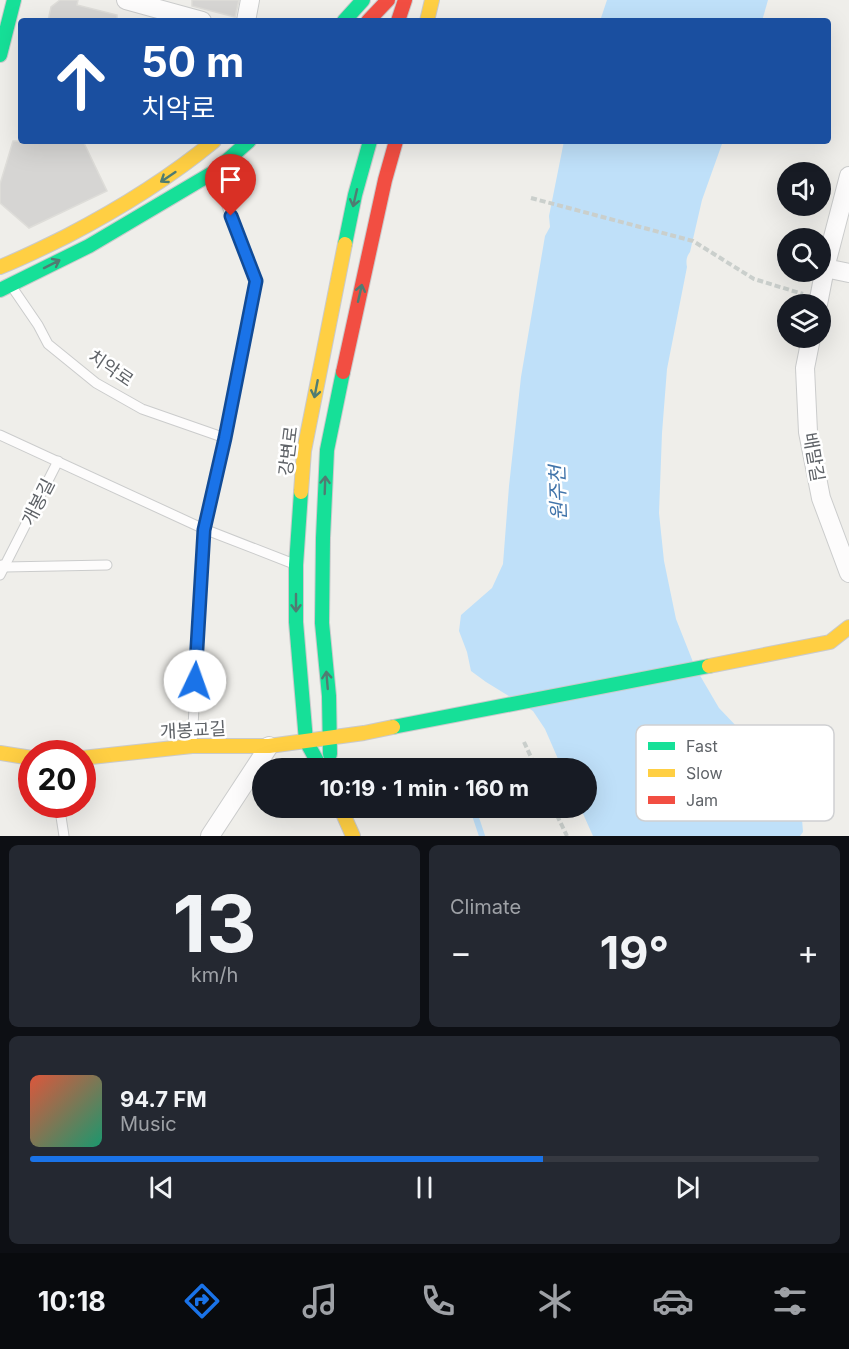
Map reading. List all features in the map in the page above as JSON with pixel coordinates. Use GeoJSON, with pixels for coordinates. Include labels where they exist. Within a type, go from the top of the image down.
{"type":"FeatureCollection","features":[{"type":"Feature","properties":{"kind":"street"},"geometry":{"type":"LineString","coordinates":[[0,55],[14,0]]}},
{"type":"Feature","properties":{"kind":"street"},"geometry":{"type":"LineString","coordinates":[[126,0],[191,18]]}},
{"type":"Feature","properties":{"kind":"street"},"geometry":{"type":"LineString","coordinates":[[247,18],[250,0]]}},
{"type":"Feature","properties":{"kind":"street"},"geometry":{"type":"LineString","coordinates":[[347,18],[363,0]]}},
{"type":"Feature","properties":{"kind":"street"},"geometry":{"type":"LineString","coordinates":[[371,18],[388,0]]}},
{"type":"Feature","properties":{"kind":"street"},"geometry":{"type":"LineString","coordinates":[[399,18],[405,0]]}},
{"type":"Feature","properties":{"kind":"street"},"geometry":{"type":"LineString","coordinates":[[428,18],[432,0]]}},
{"type":"Feature","properties":{"kind":"street"},"geometry":{"type":"LineString","coordinates":[[188,164],[198,144]]}},
{"type":"Feature","properties":{"kind":"street"},"geometry":{"type":"LineString","coordinates":[[0,267],[21,260],[140,197],[188,164],[211,144]]}},
{"type":"Feature","properties":{"kind":"street","name":"치악로"},"geometry":{"type":"LineString","coordinates":[[5,287],[89,246],[214,172],[246,144]]}},
{"type":"Feature","properties":{"kind":"street","name":"강변로"},"geometry":{"type":"LineString","coordinates":[[315,758],[306,741],[296,622],[296,565],[304,451],[355,195],[369,144]]}},
{"type":"Feature","properties":{"kind":"street"},"geometry":{"type":"LineString","coordinates":[[330,758],[329,696],[322,623],[327,450],[357,305],[395,144]]}},
{"type":"Feature","properties":{"kind":"street"},"geometry":{"type":"LineString","coordinates":[[831,245],[849,177]]}},
{"type":"Feature","properties":{"kind":"street"},"geometry":{"type":"LineString","coordinates":[[831,269],[849,273]]}},
{"type":"Feature","properties":{"kind":"street","name":"배말길"},"geometry":{"type":"LineString","coordinates":[[809,348],[805,368],[808,432],[821,498],[849,573]]}},
{"type":"Feature","properties":{"kind":"street"},"geometry":{"type":"LineString","coordinates":[[842,642],[849,627]]}},
{"type":"Feature","properties":{"kind":"street","name":"개봉교길"},"geometry":{"type":"LineString","coordinates":[[96,756],[192,746],[269,746],[364,733],[842,642]]}},
{"type":"Feature","properties":{"kind":"street"},"geometry":{"type":"LineString","coordinates":[[210,836],[269,746]]}},
{"type":"Feature","properties":{"kind":"street"},"geometry":{"type":"LineString","coordinates":[[0,753],[18,756]]}},
{"type":"Feature","properties":{"kind":"street"},"geometry":{"type":"LineString","coordinates":[[345,818],[353,836]]}},
{"type":"Feature","properties":{"kind":"lane"},"geometry":{"type":"LineString","coordinates":[[192,746],[204,530],[256,281],[214,172]]}},
{"type":"Feature","properties":{"kind":"lane","name":"치악로"},"geometry":{"type":"LineString","coordinates":[[5,287],[38,325],[48,344],[96,383],[142,409],[225,438]]}},
{"type":"Feature","properties":{"kind":"lane"},"geometry":{"type":"LineString","coordinates":[[0,435],[204,530],[296,565]]}},
{"type":"Feature","properties":{"kind":"lane","name":"개봉길"},"geometry":{"type":"LineString","coordinates":[[2,569],[58,461]]}},
{"type":"Feature","properties":{"kind":"lane"},"geometry":{"type":"LineString","coordinates":[[2,569],[107,565]]}},
{"type":"Feature","properties":{"kind":"lane"},"geometry":{"type":"LineString","coordinates":[[61,818],[64,836]]}},
{"type":"Feature","properties":{"kind":"path"},"geometry":{"type":"LineString","coordinates":[[531,198],[693,241],[754,279],[796,294]]}},
{"type":"Feature","properties":{"kind":"path"},"geometry":{"type":"LineString","coordinates":[[524,742],[531,758]]}},
{"type":"Feature","properties":{"kind":"path"},"geometry":{"type":"LineString","coordinates":[[559,818],[567,836]]}},
{"type":"Feature","properties":{"kind":"water"},"geometry":{"type":"Polygon","coordinates":[[[607,0],[768,0],[763,18],[601,18],[607,0]]]}},
{"type":"Feature","properties":{"kind":"water","name":"원주천"},"geometry":{"type":"Polygon","coordinates":[[[563,144],[722,144],[702,200],[686,261],[687,267],[667,369],[659,513],[664,561],[676,619],[695,667],[719,708],[735,725],[636,725],[636,821],[802,821],[803,832],[800,836],[593,836],[585,818],[597,818],[597,758],[558,758],[545,729],[533,711],[471,671],[459,631],[461,615],[492,588],[503,564],[521,377],[545,236],[550,227],[549,216],[563,144]]]}},
{"type":"Feature","properties":{"kind":"building"},"geometry":{"type":"Polygon","coordinates":[[[60,0],[78,0],[77,5],[117,15],[117,18],[49,18],[51,7],[60,0]]]}},
{"type":"Feature","properties":{"kind":"building"},"geometry":{"type":"Polygon","coordinates":[[[192,0],[239,0],[235,17],[192,6],[192,0]]]}},
{"type":"Feature","properties":{"kind":"building"},"geometry":{"type":"Polygon","coordinates":[[[13,141],[18,141],[18,144],[84,144],[107,191],[29,228],[0,203],[0,184],[13,141]]]}},
{"type":"Feature","properties":{"kind":"waterway"},"geometry":{"type":"LineString","coordinates":[[476,818],[482,836]]}},
{"type":"Feature","properties":{"kind":"traffic: fast"},"geometry":{"type":"LineString","coordinates":[[0,55],[14,0]]}},
{"type":"Feature","properties":{"kind":"traffic: fast"},"geometry":{"type":"LineString","coordinates":[[347,18],[363,0]]}},
{"type":"Feature","properties":{"kind":"traffic: fast"},"geometry":{"type":"LineString","coordinates":[[0,290],[89,246],[214,172],[246,144]]}},
{"type":"Feature","properties":{"kind":"traffic: fast"},"geometry":{"type":"LineString","coordinates":[[345,244],[369,144]]}},
{"type":"Feature","properties":{"kind":"traffic: fast"},"geometry":{"type":"LineString","coordinates":[[330,754],[329,696],[322,623],[323,538],[327,450],[343,372]]}},
{"type":"Feature","properties":{"kind":"traffic: fast"},"geometry":{"type":"LineString","coordinates":[[301,492],[296,565],[296,622],[306,741],[315,758]]}},
{"type":"Feature","properties":{"kind":"traffic: fast"},"geometry":{"type":"LineString","coordinates":[[393,727],[709,666]]}},
{"type":"Feature","properties":{"kind":"traffic: slow"},"geometry":{"type":"LineString","coordinates":[[428,18],[432,0]]}},
{"type":"Feature","properties":{"kind":"traffic: slow"},"geometry":{"type":"LineString","coordinates":[[0,267],[67,236],[124,204],[161,181],[210,144]]}},
{"type":"Feature","properties":{"kind":"traffic: slow"},"geometry":{"type":"LineString","coordinates":[[301,492],[304,451],[345,244]]}},
{"type":"Feature","properties":{"kind":"traffic: slow"},"geometry":{"type":"LineString","coordinates":[[709,666],[830,642],[849,627]]}},
{"type":"Feature","properties":{"kind":"traffic: slow"},"geometry":{"type":"LineString","coordinates":[[96,756],[192,746],[269,746],[393,727]]}},
{"type":"Feature","properties":{"kind":"traffic: slow"},"geometry":{"type":"LineString","coordinates":[[0,753],[18,756]]}},
{"type":"Feature","properties":{"kind":"traffic: slow"},"geometry":{"type":"LineString","coordinates":[[345,818],[353,836]]}},
{"type":"Feature","properties":{"kind":"traffic: jam"},"geometry":{"type":"LineString","coordinates":[[371,18],[388,0]]}},
{"type":"Feature","properties":{"kind":"traffic: jam"},"geometry":{"type":"LineString","coordinates":[[399,18],[405,0]]}},
{"type":"Feature","properties":{"kind":"traffic: jam"},"geometry":{"type":"LineString","coordinates":[[343,372],[385,180],[395,144]]}},
{"type":"Feature","properties":{"kind":"route"},"geometry":{"type":"LineString","coordinates":[[195,681],[204,530],[256,281],[231,216]]}}]}
